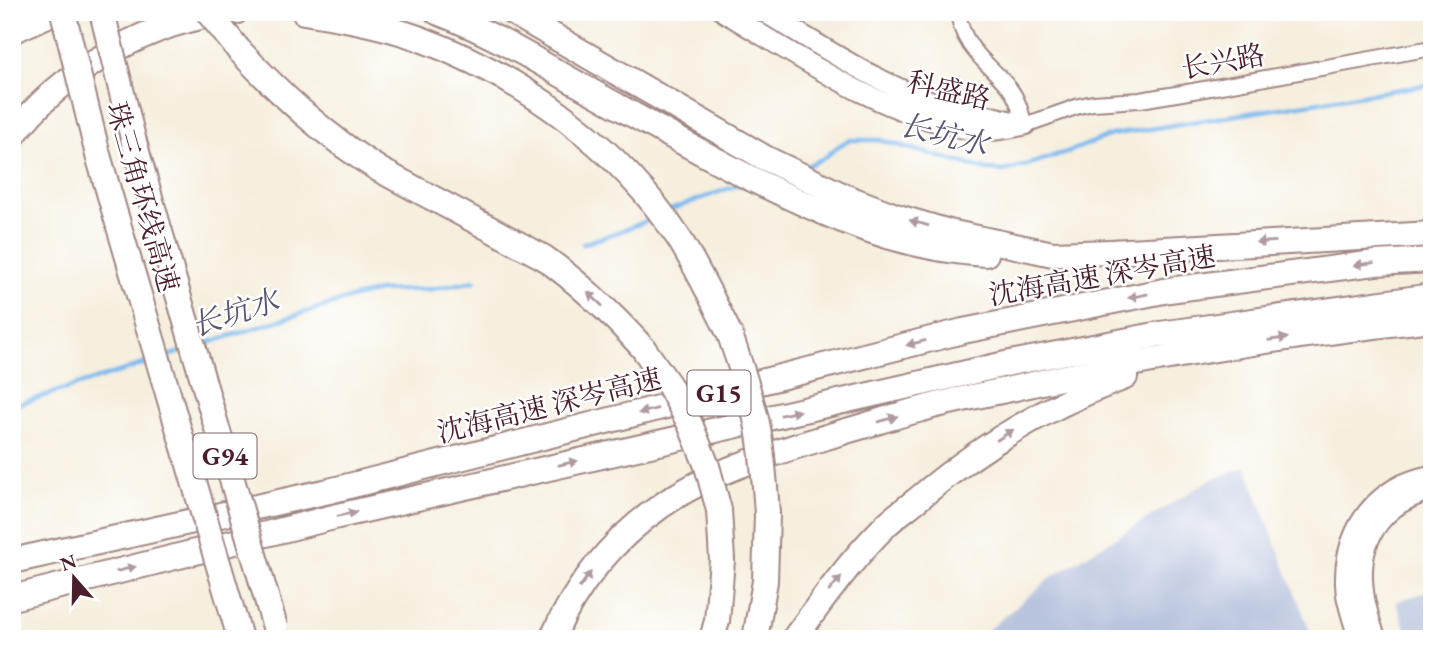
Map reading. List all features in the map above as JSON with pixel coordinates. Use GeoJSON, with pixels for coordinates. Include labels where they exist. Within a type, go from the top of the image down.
{"type":"FeatureCollection","features":[{"type":"Feature","properties":{"kind":"highway"},"geometry":{"type":"LineString","coordinates":[[12,31],[54,12]]}},
{"type":"Feature","properties":{"kind":"highway","name":"珠三角环线高速"},"geometry":{"type":"LineString","coordinates":[[62,12],[98,155],[240,638]]}},
{"type":"Feature","properties":{"kind":"highway","name":"珠三角环线高速"},"geometry":{"type":"LineString","coordinates":[[102,12],[134,142],[276,633]]}},
{"type":"Feature","properties":{"kind":"highway"},"geometry":{"type":"LineString","coordinates":[[208,12],[238,50],[303,114],[354,153],[411,187],[543,257],[594,297],[643,348],[669,385],[690,424],[707,466],[719,510],[722,560],[712,639]]}},
{"type":"Feature","properties":{"kind":"highway"},"geometry":{"type":"LineString","coordinates":[[12,137],[25,119],[59,88],[94,62],[137,39],[180,22],[217,13],[235,12]]}},
{"type":"Feature","properties":{"kind":"highway"},"geometry":{"type":"LineString","coordinates":[[304,12],[354,20],[416,37],[473,61],[526,90],[577,127],[610,156],[649,198],[706,285],[730,335],[757,423],[767,514],[765,581],[755,639]]}},
{"type":"Feature","properties":{"kind":"highway"},"geometry":{"type":"LineString","coordinates":[[437,12],[516,49],[684,144],[779,192],[861,229],[918,245],[966,253],[1007,255],[1432,234]]}},
{"type":"Feature","properties":{"kind":"highway"},"geometry":{"type":"LineString","coordinates":[[512,12],[765,158],[846,197],[898,217],[949,232],[1053,254]]}},
{"type":"Feature","properties":{"kind":"highway","name":"沈海高速 深岑高速"},"geometry":{"type":"LineString","coordinates":[[12,561],[329,491],[963,331],[1169,290],[1375,263],[1432,260]]}},
{"type":"Feature","properties":{"kind":"highway","name":"G15"},"geometry":{"type":"LineString","coordinates":[[12,598],[338,516],[1010,363],[1173,332],[1432,296]]}},
{"type":"Feature","properties":{"kind":"highway"},"geometry":{"type":"LineString","coordinates":[[552,639],[580,586],[612,547],[661,506],[692,487],[729,471],[922,408],[1119,365],[1358,327],[1432,319]]}},
{"type":"Feature","properties":{"kind":"highway"},"geometry":{"type":"LineString","coordinates":[[794,639],[832,587],[886,526],[948,473],[1008,432],[1097,387],[1163,363],[1230,346]]}},
{"type":"Feature","properties":{"kind":"street","name":"科盛路"},"geometry":{"type":"LineString","coordinates":[[724,12],[825,72],[889,105],[968,130],[993,130],[1025,125]]}},
{"type":"Feature","properties":{"kind":"street","name":"科盛路"},"geometry":{"type":"LineString","coordinates":[[764,12],[865,72],[914,95],[1025,125]]}},
{"type":"Feature","properties":{"kind":"street"},"geometry":{"type":"LineString","coordinates":[[958,12],[959,22],[970,45],[1010,89],[1018,102],[1025,125]]}},
{"type":"Feature","properties":{"kind":"street","name":"长兴路"},"geometry":{"type":"LineString","coordinates":[[1025,125],[1093,103],[1171,95],[1432,48]]}},
{"type":"Feature","properties":{"kind":"street"},"geometry":{"type":"LineString","coordinates":[[1376,639],[1368,617],[1363,586],[1368,525],[1383,497],[1412,480],[1432,475]]}},
{"type":"Feature","properties":{"kind":"street"},"geometry":{"type":"LineString","coordinates":[[1359,639],[1346,593],[1345,572],[1347,552],[1355,533],[1382,518],[1404,499],[1432,490]]}},
{"type":"Feature","properties":{"kind":"shaded area"},"geometry":{"type":"Polygon","coordinates":[[[1246,467],[1313,639],[977,639],[1053,576],[1210,480],[1246,467]]]}},
{"type":"Feature","properties":{"kind":"shaded area"},"geometry":{"type":"Polygon","coordinates":[[[1432,590],[1432,639],[1409,639],[1396,602],[1432,590]]]}},
{"type":"Feature","properties":{"kind":"waterway","name":"长坑水"},"geometry":{"type":"LineString","coordinates":[[804,167],[824,158],[850,140],[880,140],[987,170],[1004,171],[1111,135],[1432,84]]}},
{"type":"Feature","properties":{"kind":"waterway","name":"长坑水"},"geometry":{"type":"LineString","coordinates":[[667,211],[741,184]]}},
{"type":"Feature","properties":{"kind":"waterway","name":"长坑水"},"geometry":{"type":"LineString","coordinates":[[583,244],[653,218]]}},
{"type":"Feature","properties":{"kind":"waterway","name":"长坑水"},"geometry":{"type":"LineString","coordinates":[[201,345],[379,291],[432,289],[475,281]]}},
{"type":"Feature","properties":{"kind":"waterway","name":"长坑水"},"geometry":{"type":"LineString","coordinates":[[165,357],[186,350]]}},
{"type":"Feature","properties":{"kind":"waterway","name":"长坑水"},"geometry":{"type":"LineString","coordinates":[[12,406],[150,362]]}}]}
